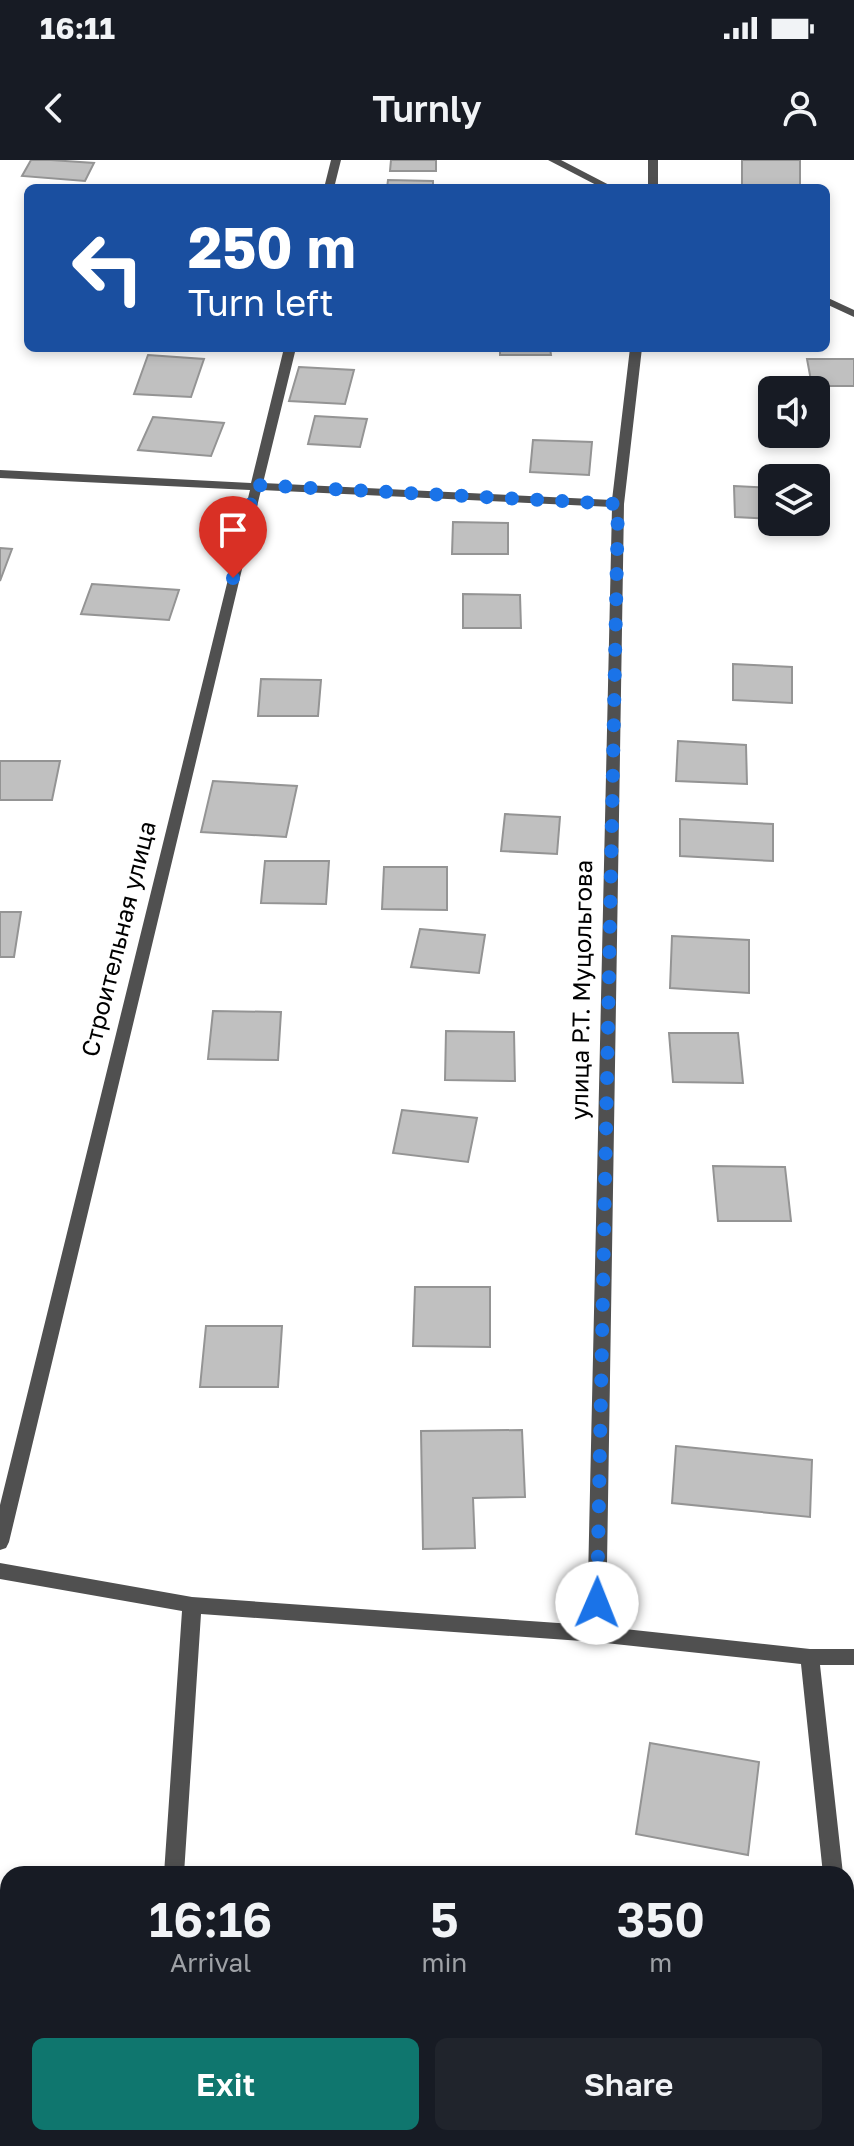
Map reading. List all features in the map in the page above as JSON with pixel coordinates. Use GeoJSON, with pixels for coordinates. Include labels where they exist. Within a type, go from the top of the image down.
{"type":"FeatureCollection","features":[{"type":"Feature","properties":{"kind":"street"},"geometry":{"type":"LineString","coordinates":[[330,184],[336,160]]}},
{"type":"Feature","properties":{"kind":"street"},"geometry":{"type":"LineString","coordinates":[[553,160],[602,184]]}},
{"type":"Feature","properties":{"kind":"street"},"geometry":{"type":"LineString","coordinates":[[653,160],[653,184]]}},
{"type":"Feature","properties":{"kind":"street"},"geometry":{"type":"LineString","coordinates":[[830,302],[854,314]]}},
{"type":"Feature","properties":{"kind":"street","name":"Строительная улица"},"geometry":{"type":"LineString","coordinates":[[0,1542],[289,352]]}},
{"type":"Feature","properties":{"kind":"street","name":"улица Р.Т. Муцольгова"},"geometry":{"type":"LineString","coordinates":[[596,1634],[618,504],[636,352]]}},
{"type":"Feature","properties":{"kind":"street"},"geometry":{"type":"LineString","coordinates":[[0,474],[618,504]]}},
{"type":"Feature","properties":{"kind":"street"},"geometry":{"type":"LineString","coordinates":[[0,1571],[192,1605],[596,1634],[810,1657],[854,1657]]}},
{"type":"Feature","properties":{"kind":"street"},"geometry":{"type":"LineString","coordinates":[[175,1866],[192,1605]]}},
{"type":"Feature","properties":{"kind":"street"},"geometry":{"type":"LineString","coordinates":[[810,1657],[832,1866]]}},
{"type":"Feature","properties":{"kind":"building"},"geometry":{"type":"Polygon","coordinates":[[[31,160],[94,163],[85,181],[22,176],[31,160]]]}},
{"type":"Feature","properties":{"kind":"building"},"geometry":{"type":"Polygon","coordinates":[[[391,160],[436,160],[436,171],[390,171],[391,160]]]}},
{"type":"Feature","properties":{"kind":"building"},"geometry":{"type":"Polygon","coordinates":[[[742,160],[800,160],[800,184],[742,184],[742,160]]]}},
{"type":"Feature","properties":{"kind":"building"},"geometry":{"type":"Polygon","coordinates":[[[388,180],[433,181],[433,184],[388,184],[388,180]]]}},
{"type":"Feature","properties":{"kind":"building"},"geometry":{"type":"Polygon","coordinates":[[[500,352],[551,352],[551,355],[500,355],[500,352]]]}},
{"type":"Feature","properties":{"kind":"building"},"geometry":{"type":"Polygon","coordinates":[[[148,355],[204,359],[191,397],[134,394],[148,355]]]}},
{"type":"Feature","properties":{"kind":"building"},"geometry":{"type":"Polygon","coordinates":[[[807,359],[854,359],[854,386],[830,386],[830,376],[810,376],[807,359]]]}},
{"type":"Feature","properties":{"kind":"building"},"geometry":{"type":"Polygon","coordinates":[[[299,367],[354,370],[345,404],[289,401],[299,367]]]}},
{"type":"Feature","properties":{"kind":"building"},"geometry":{"type":"Polygon","coordinates":[[[315,416],[367,419],[360,447],[308,444],[315,416]]]}},
{"type":"Feature","properties":{"kind":"building"},"geometry":{"type":"Polygon","coordinates":[[[153,417],[224,423],[211,456],[138,450],[153,417]]]}},
{"type":"Feature","properties":{"kind":"building"},"geometry":{"type":"Polygon","coordinates":[[[533,440],[592,442],[589,475],[530,472],[533,440]]]}},
{"type":"Feature","properties":{"kind":"building"},"geometry":{"type":"Polygon","coordinates":[[[734,486],[758,487],[758,518],[735,517],[734,486]]]}},
{"type":"Feature","properties":{"kind":"building"},"geometry":{"type":"Polygon","coordinates":[[[453,522],[508,523],[508,554],[452,554],[453,522]]]}},
{"type":"Feature","properties":{"kind":"building"},"geometry":{"type":"Polygon","coordinates":[[[0,548],[12,549],[0,581],[0,548]]]}},
{"type":"Feature","properties":{"kind":"building"},"geometry":{"type":"Polygon","coordinates":[[[92,584],[179,590],[169,620],[81,614],[92,584]]]}},
{"type":"Feature","properties":{"kind":"building"},"geometry":{"type":"Polygon","coordinates":[[[463,594],[520,595],[521,628],[463,628],[463,594]]]}},
{"type":"Feature","properties":{"kind":"building"},"geometry":{"type":"Polygon","coordinates":[[[733,664],[792,667],[792,703],[733,700],[733,664]]]}},
{"type":"Feature","properties":{"kind":"building"},"geometry":{"type":"Polygon","coordinates":[[[261,679],[321,680],[318,716],[258,716],[261,679]]]}},
{"type":"Feature","properties":{"kind":"building"},"geometry":{"type":"Polygon","coordinates":[[[678,741],[746,745],[747,784],[676,781],[678,741]]]}},
{"type":"Feature","properties":{"kind":"building"},"geometry":{"type":"Polygon","coordinates":[[[0,761],[60,761],[52,800],[0,800],[0,761]]]}},
{"type":"Feature","properties":{"kind":"building"},"geometry":{"type":"Polygon","coordinates":[[[213,781],[297,786],[286,837],[201,832],[213,781]]]}},
{"type":"Feature","properties":{"kind":"building"},"geometry":{"type":"Polygon","coordinates":[[[505,814],[560,817],[557,854],[501,851],[505,814]]]}},
{"type":"Feature","properties":{"kind":"building"},"geometry":{"type":"Polygon","coordinates":[[[680,819],[773,824],[773,861],[680,856],[680,819]]]}},
{"type":"Feature","properties":{"kind":"building"},"geometry":{"type":"Polygon","coordinates":[[[265,861],[329,861],[326,904],[261,903],[265,861]]]}},
{"type":"Feature","properties":{"kind":"building"},"geometry":{"type":"Polygon","coordinates":[[[384,867],[447,867],[447,910],[382,909],[384,867]]]}},
{"type":"Feature","properties":{"kind":"building"},"geometry":{"type":"Polygon","coordinates":[[[0,912],[21,912],[14,957],[0,957],[0,912]]]}},
{"type":"Feature","properties":{"kind":"building"},"geometry":{"type":"Polygon","coordinates":[[[420,929],[485,935],[479,973],[411,967],[420,929]]]}},
{"type":"Feature","properties":{"kind":"building"},"geometry":{"type":"Polygon","coordinates":[[[672,936],[749,940],[749,993],[670,988],[672,936]]]}},
{"type":"Feature","properties":{"kind":"building"},"geometry":{"type":"Polygon","coordinates":[[[213,1011],[281,1012],[278,1060],[208,1059],[213,1011]]]}},
{"type":"Feature","properties":{"kind":"building"},"geometry":{"type":"Polygon","coordinates":[[[446,1031],[514,1032],[515,1081],[445,1080],[446,1031]]]}},
{"type":"Feature","properties":{"kind":"building"},"geometry":{"type":"Polygon","coordinates":[[[669,1033],[738,1033],[743,1083],[673,1082],[669,1033]]]}},
{"type":"Feature","properties":{"kind":"building"},"geometry":{"type":"Polygon","coordinates":[[[402,1110],[477,1118],[468,1162],[393,1153],[402,1110]]]}},
{"type":"Feature","properties":{"kind":"building"},"geometry":{"type":"Polygon","coordinates":[[[713,1166],[785,1167],[791,1221],[718,1221],[713,1166]]]}},
{"type":"Feature","properties":{"kind":"building"},"geometry":{"type":"Polygon","coordinates":[[[415,1287],[490,1287],[490,1347],[413,1346],[415,1287]]]}},
{"type":"Feature","properties":{"kind":"building"},"geometry":{"type":"Polygon","coordinates":[[[206,1326],[282,1326],[278,1387],[200,1387],[206,1326]]]}},
{"type":"Feature","properties":{"kind":"building"},"geometry":{"type":"Polygon","coordinates":[[[522,1430],[525,1497],[473,1498],[475,1548],[423,1549],[421,1431],[522,1430]]]}},
{"type":"Feature","properties":{"kind":"building"},"geometry":{"type":"Polygon","coordinates":[[[676,1446],[812,1460],[810,1517],[672,1503],[676,1446]]]}},
{"type":"Feature","properties":{"kind":"building"},"geometry":{"type":"Polygon","coordinates":[[[650,1743],[759,1762],[748,1855],[636,1834],[650,1743]]]}},
{"type":"Feature","properties":{"kind":"route"},"geometry":{"type":"LineString","coordinates":[[233,578],[255,485],[618,504],[597,1603]]}}]}
